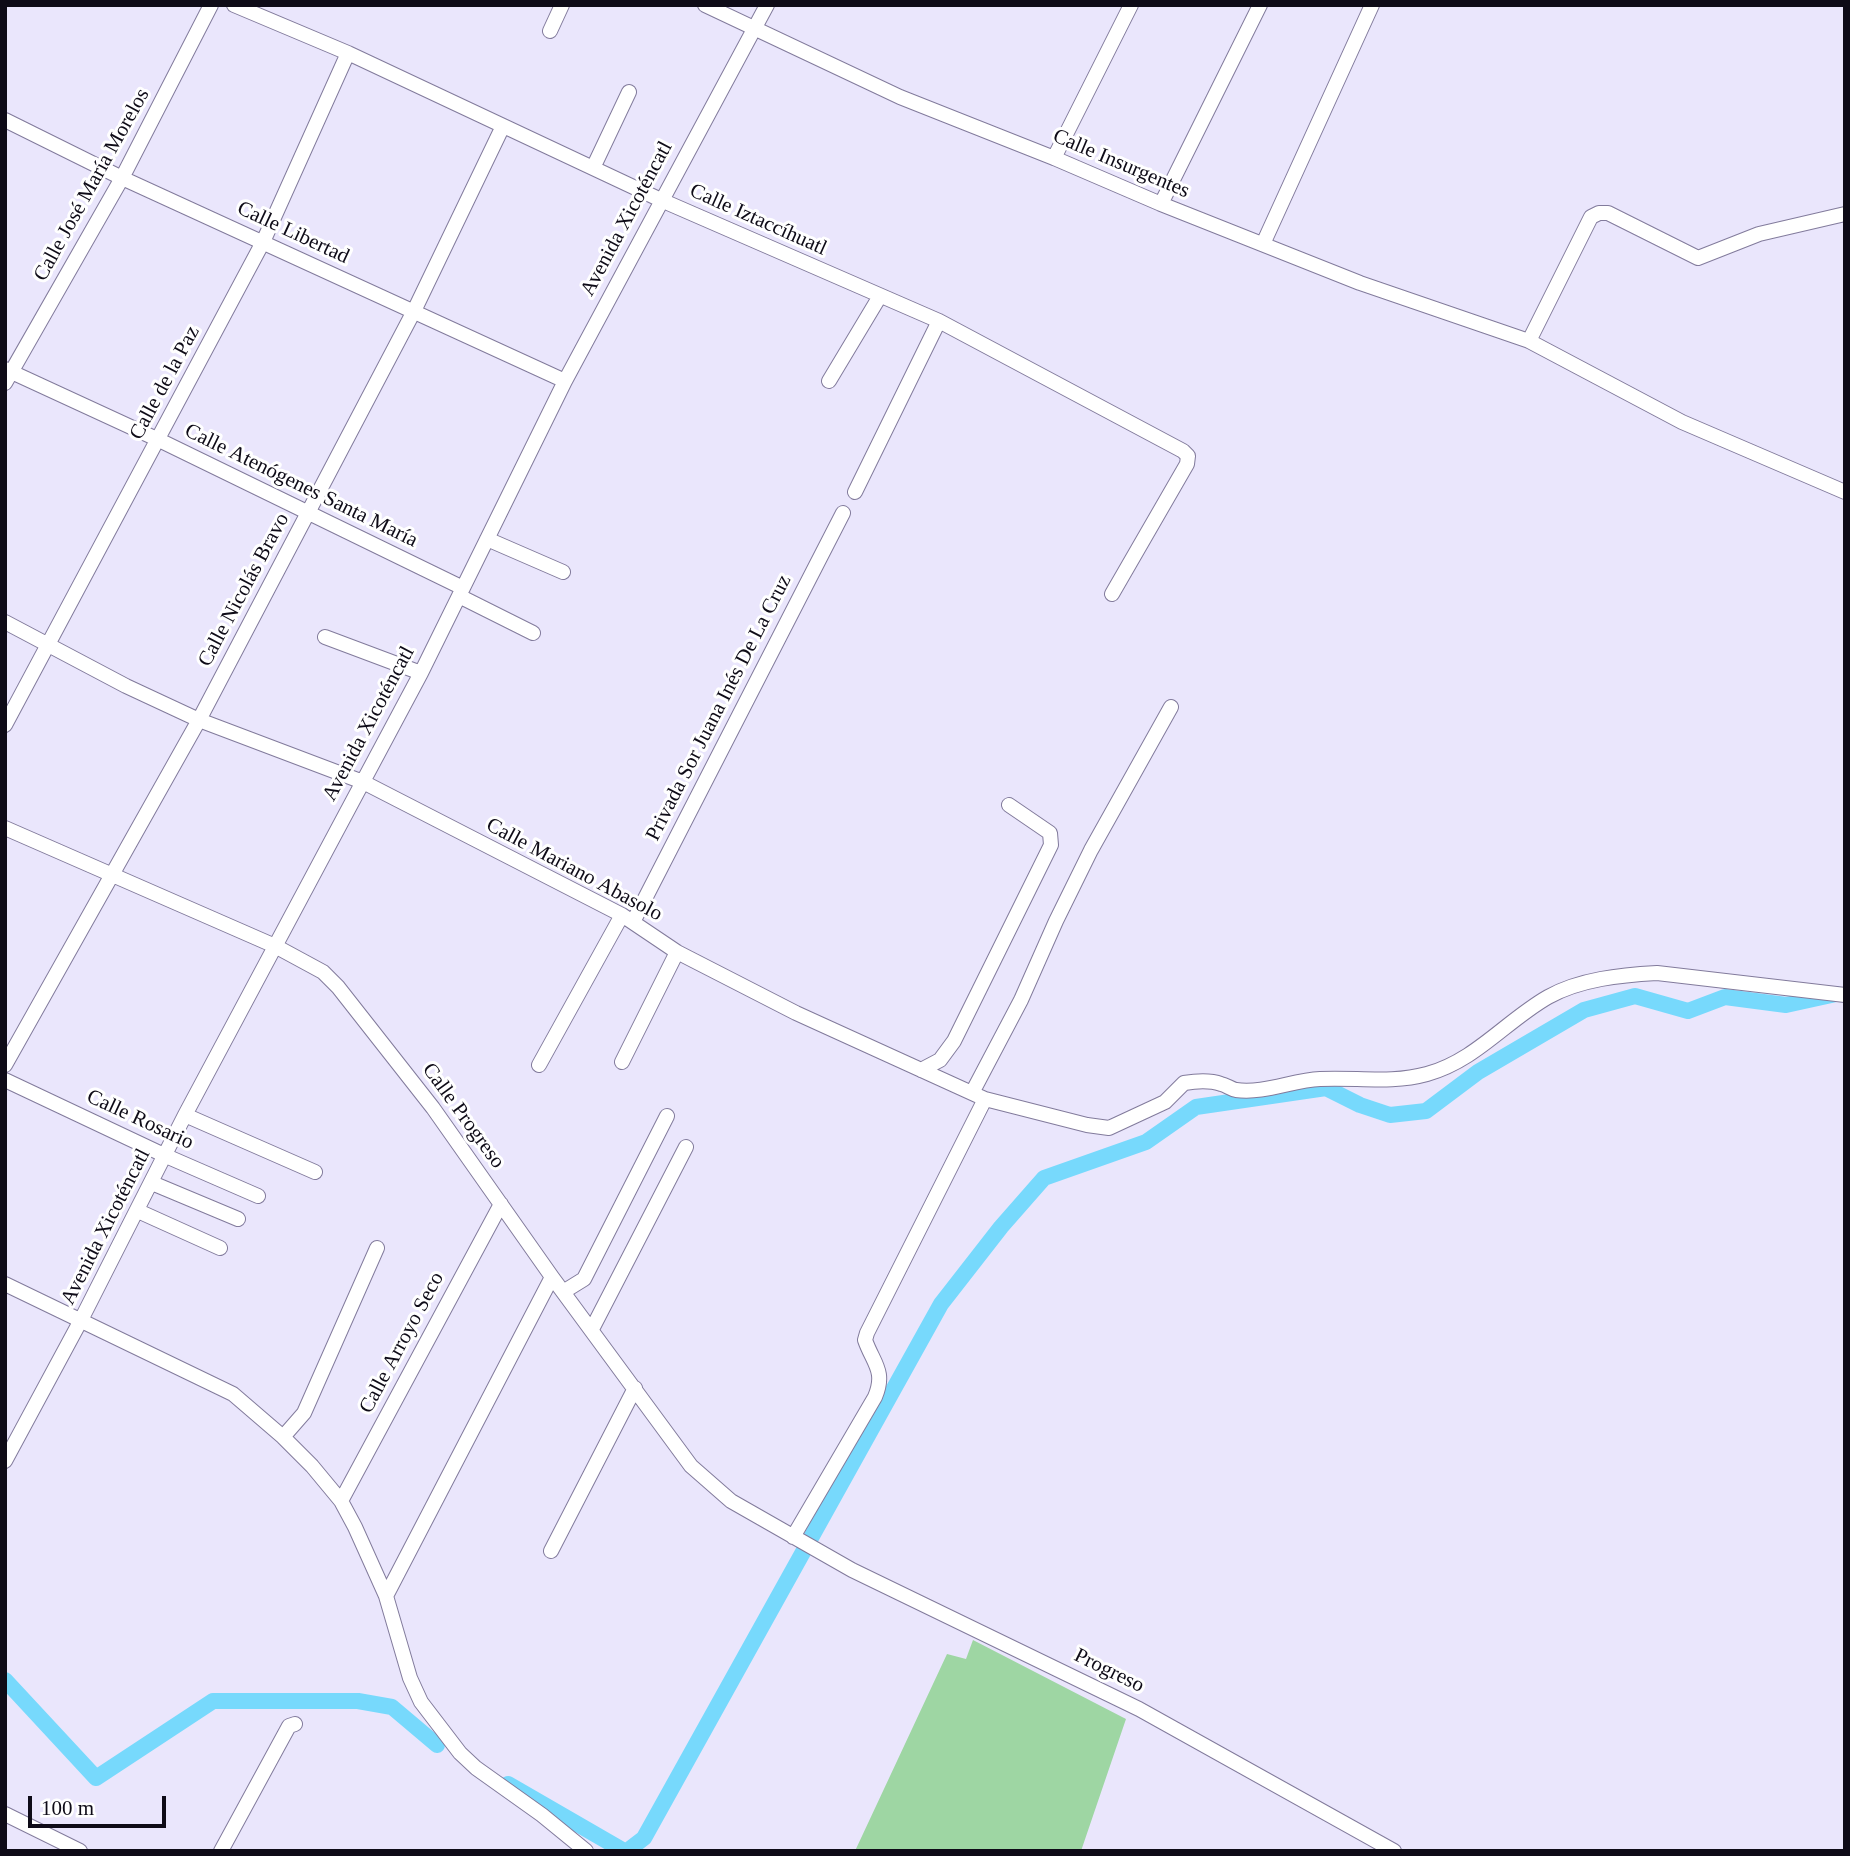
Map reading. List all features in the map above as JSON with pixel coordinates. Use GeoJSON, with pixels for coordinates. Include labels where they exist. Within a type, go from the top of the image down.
{"type":"FeatureCollection","features":[{"type":"Feature","properties":{"kind":"street","name":"Calle José María Morelos"},"geometry":{"type":"LineString","coordinates":[[7,374],[122,178],[211,5]]}},
{"type":"Feature","properties":{"kind":"street","name":"Calle Iztaccíhuatl"},"geometry":{"type":"LineString","coordinates":[[234,5],[348,53],[661,200],[939,321],[1183,451],[1188,456],[1187,464],[1112,594]]}},
{"type":"Feature","properties":{"kind":"street"},"geometry":{"type":"LineString","coordinates":[[550,31],[562,5]]}},
{"type":"Feature","properties":{"kind":"street","name":"Calle Insurgentes"},"geometry":{"type":"LineString","coordinates":[[705,5],[900,97],[1161,204],[1360,283],[1529,341],[1682,422],[1845,492]]}},
{"type":"Feature","properties":{"kind":"street","name":"Avenida Xicoténcatl"},"geometry":{"type":"LineString","coordinates":[[5,1461],[81,1320],[185,1115],[421,673],[565,381],[767,5]]}},
{"type":"Feature","properties":{"kind":"street"},"geometry":{"type":"LineString","coordinates":[[1054,158],[1130,5]]}},
{"type":"Feature","properties":{"kind":"street"},"geometry":{"type":"LineString","coordinates":[[1161,204],[1259,5]]}},
{"type":"Feature","properties":{"kind":"street"},"geometry":{"type":"LineString","coordinates":[[1263,244],[1372,5]]}},
{"type":"Feature","properties":{"kind":"street","name":"Calle de la Paz"},"geometry":{"type":"LineString","coordinates":[[5,725],[262,242],[348,53]]}},
{"type":"Feature","properties":{"kind":"street"},"geometry":{"type":"LineString","coordinates":[[593,168],[629,92]]}},
{"type":"Feature","properties":{"kind":"street","name":"Calle Libertad"},"geometry":{"type":"LineString","coordinates":[[5,120],[122,178],[565,381]]}},
{"type":"Feature","properties":{"kind":"street","name":"Calle Nicolás Bravo"},"geometry":{"type":"LineString","coordinates":[[5,1065],[199,720],[414,311],[503,126]]}},
{"type":"Feature","properties":{"kind":"street"},"geometry":{"type":"LineString","coordinates":[[1529,341],[1591,217],[1599,213],[1608,213],[1698,258],[1746,237],[1845,214]]}},
{"type":"Feature","properties":{"kind":"street"},"geometry":{"type":"LineString","coordinates":[[829,381],[880,296]]}},
{"type":"Feature","properties":{"kind":"street"},"geometry":{"type":"LineString","coordinates":[[855,492],[939,321]]}},
{"type":"Feature","properties":{"kind":"street","name":"Calle Atenógenes Santa María"},"geometry":{"type":"LineString","coordinates":[[7,374],[159,440],[308,513],[461,592],[533,633]]}},
{"type":"Feature","properties":{"kind":"street","name":"Privada Sor Juana Inés De La Cruz"},"geometry":{"type":"LineString","coordinates":[[539,1065],[627,919],[843,513]]}},
{"type":"Feature","properties":{"kind":"street"},"geometry":{"type":"LineString","coordinates":[[487,539],[563,572]]}},
{"type":"Feature","properties":{"kind":"street","name":"Calle Mariano Abasolo"},"geometry":{"type":"LineString","coordinates":[[5,622],[126,686],[199,720],[363,782],[627,919],[677,952],[796,1013],[978,1096],[1087,1125],[1109,1128],[1165,1102],[1179,1086],[1195,1081],[1220,1083],[1235,1090],[1321,1079],[1373,1082],[1426,1075],[1480,1048],[1547,998],[1564,989],[1627,975],[1657,973],[1845,995]]}},
{"type":"Feature","properties":{"kind":"street"},"geometry":{"type":"LineString","coordinates":[[325,637],[421,673]]}},
{"type":"Feature","properties":{"kind":"street"},"geometry":{"type":"LineString","coordinates":[[796,1539],[874,1397],[879,1377],[878,1363],[865,1340],[867,1333],[1056,921],[1091,850],[1171,707]]}},
{"type":"Feature","properties":{"kind":"street"},"geometry":{"type":"LineString","coordinates":[[921,1070],[940,1060],[954,1041],[1051,845],[1050,833],[1009,805]]}},
{"type":"Feature","properties":{"kind":"street","name":"Calle Progreso"},"geometry":{"type":"LineString","coordinates":[[5,828],[275,946],[323,972],[338,987],[433,1108],[552,1277],[691,1466],[731,1501],[796,1539]]}},
{"type":"Feature","properties":{"kind":"street"},"geometry":{"type":"LineString","coordinates":[[622,1062],[677,952]]}},
{"type":"Feature","properties":{"kind":"street","name":"Calle Rosario"},"geometry":{"type":"LineString","coordinates":[[5,1080],[258,1196]]}},
{"type":"Feature","properties":{"kind":"street"},"geometry":{"type":"LineString","coordinates":[[185,1115],[316,1172]]}},
{"type":"Feature","properties":{"kind":"street"},"geometry":{"type":"LineString","coordinates":[[563,1292],[584,1279],[667,1116]]}},
{"type":"Feature","properties":{"kind":"street"},"geometry":{"type":"LineString","coordinates":[[592,1329],[686,1147]]}},
{"type":"Feature","properties":{"kind":"street"},"geometry":{"type":"LineString","coordinates":[[152,1183],[238,1219]]}},
{"type":"Feature","properties":{"kind":"street","name":"Calle Arroyo Seco"},"geometry":{"type":"LineString","coordinates":[[341,1501],[501,1204]]}},
{"type":"Feature","properties":{"kind":"street"},"geometry":{"type":"LineString","coordinates":[[138,1210],[220,1248]]}},
{"type":"Feature","properties":{"kind":"street"},"geometry":{"type":"LineString","coordinates":[[283,1437],[304,1413],[377,1248]]}},
{"type":"Feature","properties":{"kind":"street"},"geometry":{"type":"LineString","coordinates":[[386,1596],[552,1277]]}},
{"type":"Feature","properties":{"kind":"street"},"geometry":{"type":"LineString","coordinates":[[5,1284],[233,1394],[312,1465],[341,1501],[355,1527],[386,1596],[410,1678],[421,1702],[460,1753],[476,1768],[586,1851]]}},
{"type":"Feature","properties":{"kind":"street"},"geometry":{"type":"LineString","coordinates":[[551,1551],[635,1388]]}},
{"type":"Feature","properties":{"kind":"street","name":"Progreso"},"geometry":{"type":"LineString","coordinates":[[796,1539],[852,1570],[1139,1709],[1394,1851]]}},
{"type":"Feature","properties":{"kind":"street"},"geometry":{"type":"LineString","coordinates":[[221,1851],[289,1726],[295,1724],[297,1730],[232,1851]]}},
{"type":"Feature","properties":{"kind":"street"},"geometry":{"type":"LineString","coordinates":[[5,1814],[80,1851]]}},
{"type":"Feature","properties":{"kind":"green space"},"geometry":{"type":"Polygon","coordinates":[[[973,1640],[1126,1719],[1081,1851],[855,1851],[947,1654],[966,1659],[973,1640]]]}},
{"type":"Feature","properties":{"kind":"waterway"},"geometry":{"type":"LineString","coordinates":[[627,1851],[644,1838],[941,1304],[1001,1227],[1044,1178],[1146,1142],[1196,1107],[1326,1088],[1360,1105],[1390,1115],[1426,1111],[1478,1072],[1584,1010],[1635,996],[1688,1011],[1725,997],[1786,1005],[1836,994]]}},
{"type":"Feature","properties":{"kind":"waterway"},"geometry":{"type":"LineString","coordinates":[[5,1680],[96,1778],[213,1701],[358,1701],[392,1707],[437,1745]]}},
{"type":"Feature","properties":{"kind":"waterway"},"geometry":{"type":"LineString","coordinates":[[508,1784],[624,1851]]}}]}
